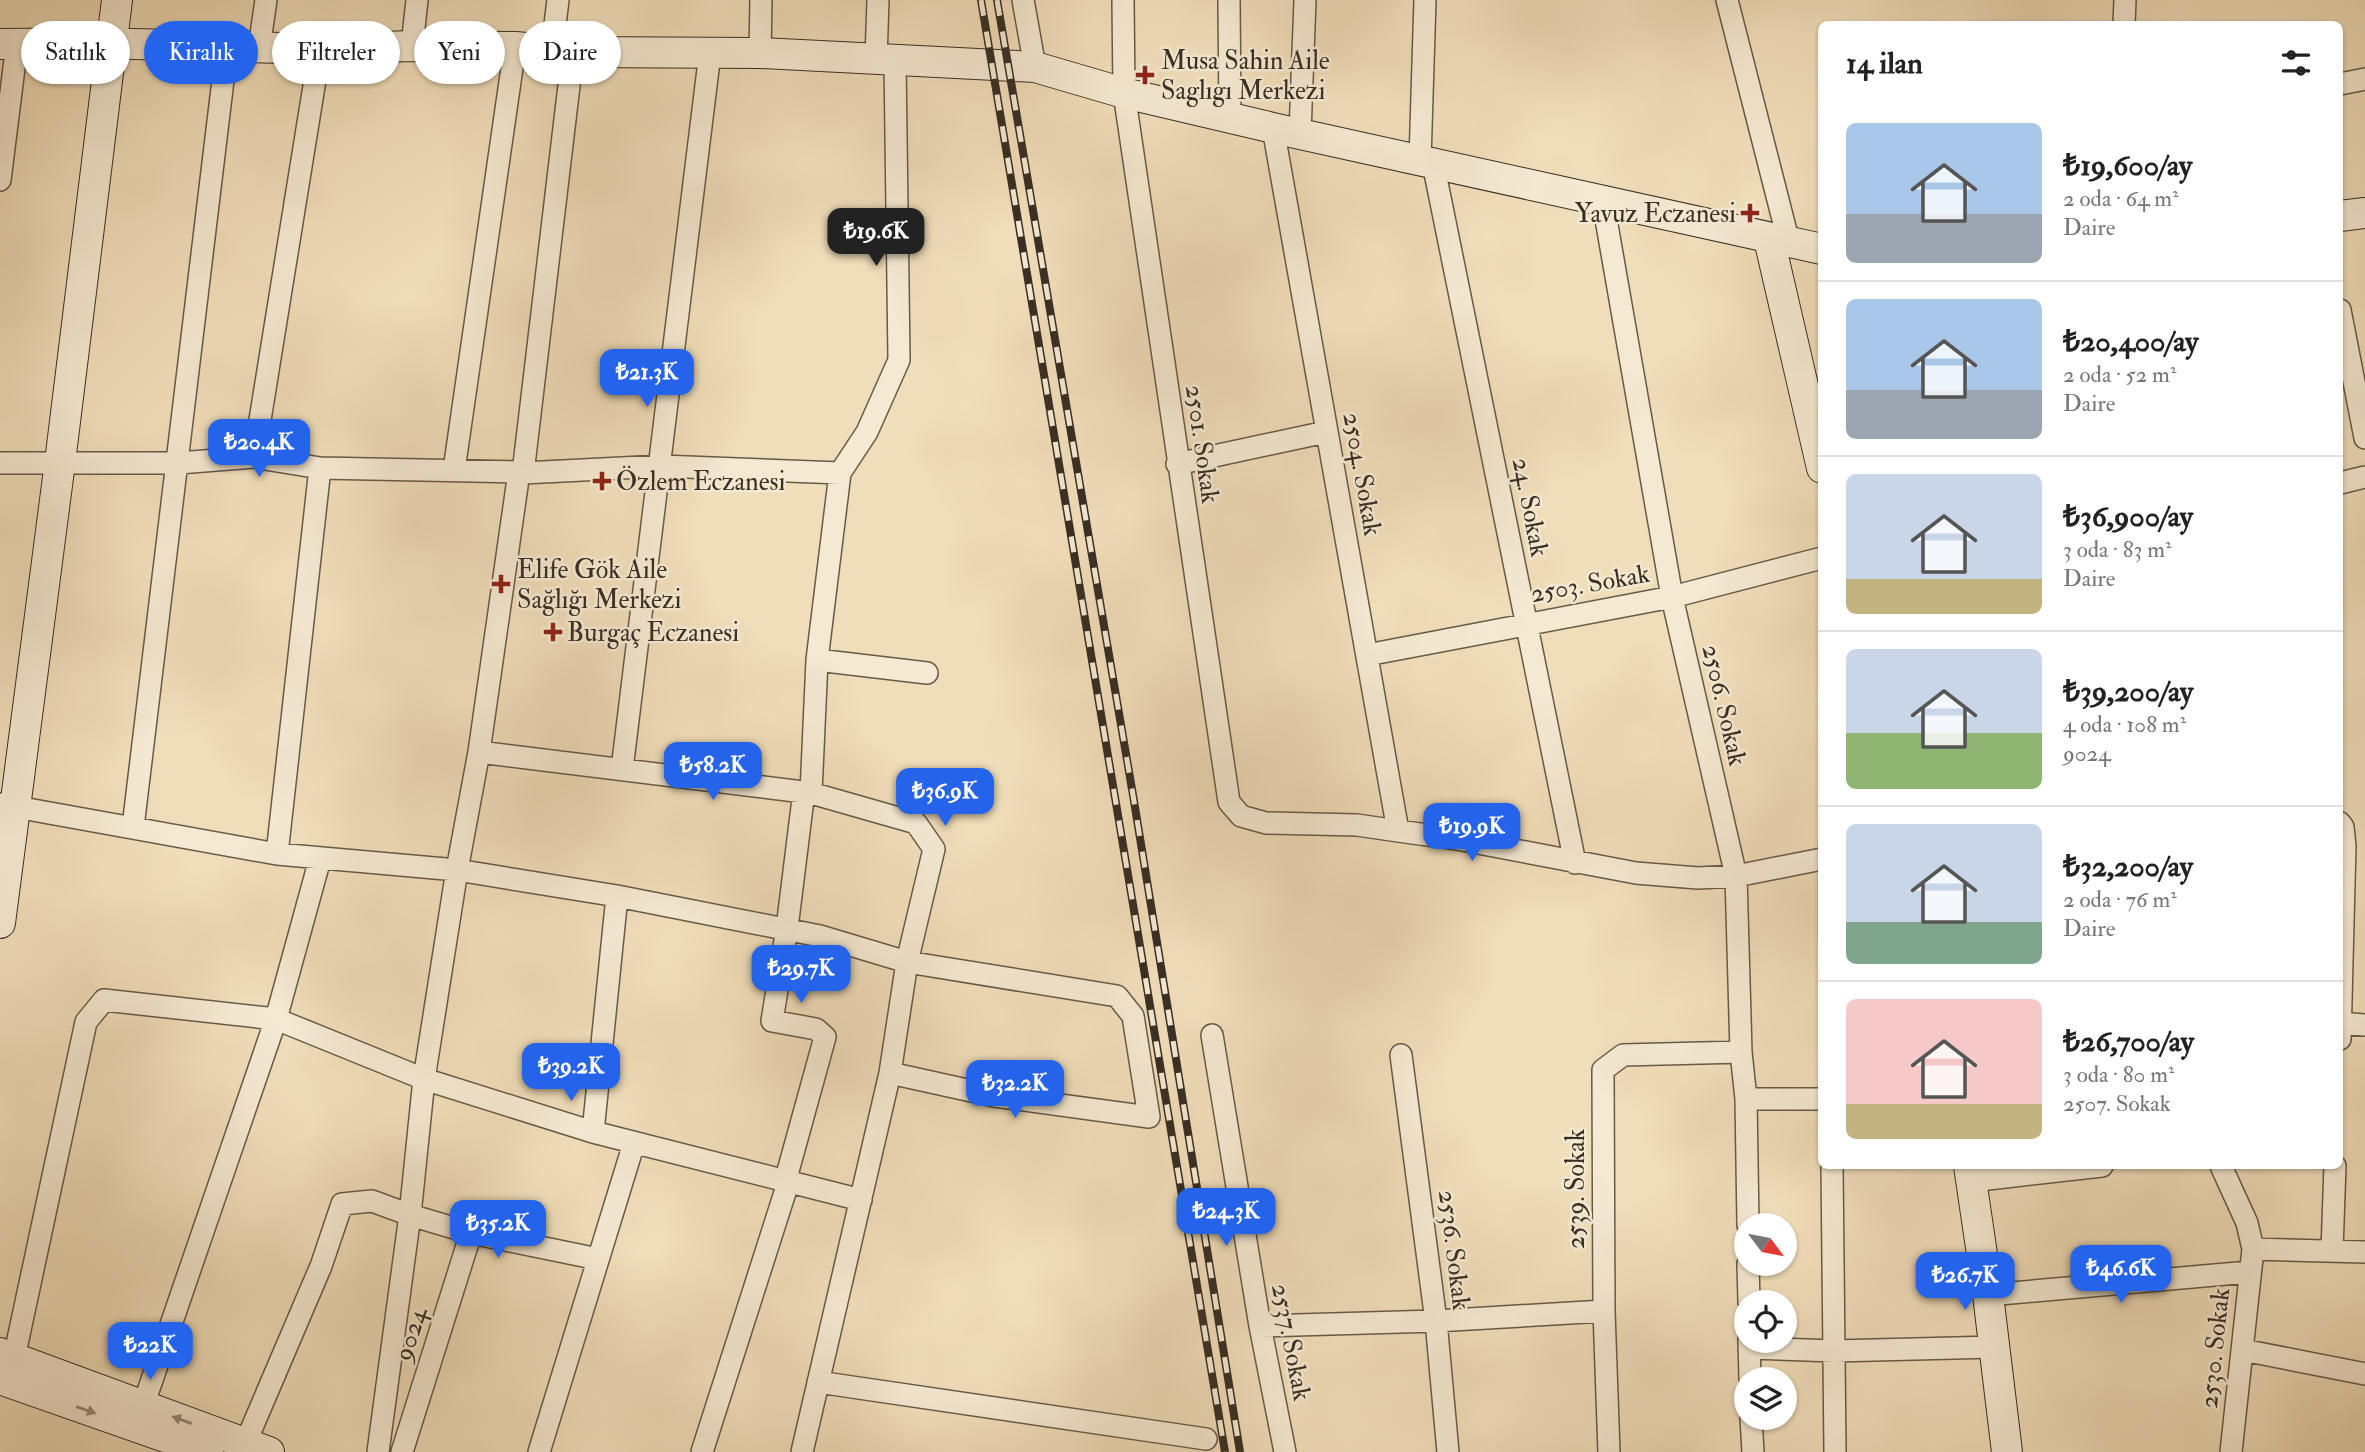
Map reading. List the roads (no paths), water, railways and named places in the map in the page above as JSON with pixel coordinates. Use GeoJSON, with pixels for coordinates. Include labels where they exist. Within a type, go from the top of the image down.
{"type":"FeatureCollection","features":[{"type":"Feature","properties":{"kind":"street"},"geometry":{"type":"LineString","coordinates":[[102,0],[103,21]]}},
{"type":"Feature","properties":{"kind":"street"},"geometry":{"type":"LineString","coordinates":[[111,21],[117,0]]}},
{"type":"Feature","properties":{"kind":"street"},"geometry":{"type":"LineString","coordinates":[[266,0],[259,48],[272,48]]}},
{"type":"Feature","properties":{"kind":"street"},"geometry":{"type":"LineString","coordinates":[[412,46],[417,0]]}},
{"type":"Feature","properties":{"kind":"street"},"geometry":{"type":"LineString","coordinates":[[558,0],[560,21]]}},
{"type":"Feature","properties":{"kind":"street"},"geometry":{"type":"LineString","coordinates":[[760,53],[761,0]]}},
{"type":"Feature","properties":{"kind":"street"},"geometry":{"type":"LineString","coordinates":[[702,1452],[787,1183],[825,1037],[816,1029],[772,1021],[807,792],[817,660],[840,472],[867,432],[899,360],[886,60],[878,0]]}},
{"type":"Feature","properties":{"kind":"street"},"geometry":{"type":"LineString","coordinates":[[1023,0],[1035,67]]}},
{"type":"Feature","properties":{"kind":"street","name":"2501. Sokak"},"geometry":{"type":"LineString","coordinates":[[1123,0],[1124,93],[1229,802],[1241,816],[1266,823],[1357,825],[1398,831]]}},
{"type":"Feature","properties":{"kind":"street"},"geometry":{"type":"LineString","coordinates":[[1229,0],[1230,117]]}},
{"type":"Feature","properties":{"kind":"street","name":"2504. Sokak"},"geometry":{"type":"LineString","coordinates":[[1305,0],[1286,131],[1326,432],[1398,831]]}},
{"type":"Feature","properties":{"kind":"street","name":"24. Sokak"},"geometry":{"type":"LineString","coordinates":[[1425,0],[1427,162],[1575,863]]}},
{"type":"Feature","properties":{"kind":"street"},"geometry":{"type":"LineString","coordinates":[[1727,0],[1779,241],[1818,447]]}},
{"type":"Feature","properties":{"kind":"street"},"geometry":{"type":"LineString","coordinates":[[2124,21],[2125,0]]}},
{"type":"Feature","properties":{"kind":"street"},"geometry":{"type":"LineString","coordinates":[[0,180],[8,44]]}},
{"type":"Feature","properties":{"kind":"street"},"geometry":{"type":"LineString","coordinates":[[400,46],[519,47]]}},
{"type":"Feature","properties":{"kind":"street"},"geometry":{"type":"LineString","coordinates":[[454,470],[515,47]]}},
{"type":"Feature","properties":{"kind":"street"},"geometry":{"type":"LineString","coordinates":[[621,51],[760,53],[1035,67],[1124,93],[1286,131],[1818,249]]}},
{"type":"Feature","properties":{"kind":"street"},"geometry":{"type":"LineString","coordinates":[[622,769],[710,53]]}},
{"type":"Feature","properties":{"kind":"street"},"geometry":{"type":"LineString","coordinates":[[2343,83],[2365,79]]}},
{"type":"Feature","properties":{"kind":"street"},"geometry":{"type":"LineString","coordinates":[[0,923],[4,806],[54,463],[99,84]]}},
{"type":"Feature","properties":{"kind":"street"},"geometry":{"type":"LineString","coordinates":[[133,827],[223,84]]}},
{"type":"Feature","properties":{"kind":"street"},"geometry":{"type":"LineString","coordinates":[[254,457],[314,84]]}},
{"type":"Feature","properties":{"kind":"street"},"geometry":{"type":"LineString","coordinates":[[379,1452],[410,1215],[424,1079],[457,870],[479,752],[521,472],[560,84]]}},
{"type":"Feature","properties":{"kind":"street","name":"2506. Sokak"},"geometry":{"type":"LineString","coordinates":[[1603,202],[1672,597],[1736,876],[1741,1052],[1746,1099],[1748,1213]]}},
{"type":"Feature","properties":{"kind":"street"},"geometry":{"type":"LineString","coordinates":[[2343,216],[2365,213]]}},
{"type":"Feature","properties":{"kind":"street"},"geometry":{"type":"LineString","coordinates":[[2343,325],[2365,438]]}},
{"type":"Feature","properties":{"kind":"street"},"geometry":{"type":"LineString","coordinates":[[1177,464],[1326,432]]}},
{"type":"Feature","properties":{"kind":"street"},"geometry":{"type":"LineString","coordinates":[[0,463],[179,463],[254,457],[320,468],[521,472],[661,466],[840,472]]}},
{"type":"Feature","properties":{"kind":"street"},"geometry":{"type":"LineString","coordinates":[[276,853],[320,468]]}},
{"type":"Feature","properties":{"kind":"street"},"geometry":{"type":"LineString","coordinates":[[2343,481],[2365,477]]}},
{"type":"Feature","properties":{"kind":"street","name":"2503. Sokak"},"geometry":{"type":"LineString","coordinates":[[1367,654],[1672,597],[1818,559]]}},
{"type":"Feature","properties":{"kind":"street"},"geometry":{"type":"LineString","coordinates":[[817,660],[927,673]]}},
{"type":"Feature","properties":{"kind":"street"},"geometry":{"type":"LineString","coordinates":[[479,752],[807,792],[916,823],[934,849],[906,962],[890,1073],[802,1452]]}},
{"type":"Feature","properties":{"kind":"street"},"geometry":{"type":"LineString","coordinates":[[4,806],[276,853],[457,870],[617,895],[787,928],[906,962],[1117,996],[1133,1016],[1149,1117],[994,1096],[890,1073]]}},
{"type":"Feature","properties":{"kind":"street"},"geometry":{"type":"LineString","coordinates":[[2343,827],[2343,867]]}},
{"type":"Feature","properties":{"kind":"street"},"geometry":{"type":"LineString","coordinates":[[1398,831],[1457,839],[1636,873],[1698,878],[1736,876],[1818,860]]}},
{"type":"Feature","properties":{"kind":"street"},"geometry":{"type":"LineString","coordinates":[[147,1430],[276,1019],[320,859]]}},
{"type":"Feature","properties":{"kind":"street"},"geometry":{"type":"LineString","coordinates":[[593,1132],[617,895]]}},
{"type":"Feature","properties":{"kind":"street"},"geometry":{"type":"LineString","coordinates":[[208,1452],[147,1430],[5,1364],[86,1022],[104,1000],[276,1019],[424,1079],[593,1132],[861,1200]]}},
{"type":"Feature","properties":{"kind":"street"},"geometry":{"type":"LineString","coordinates":[[2343,1023],[2365,1025]]}},
{"type":"Feature","properties":{"kind":"street","name":"2537. Sokak"},"geometry":{"type":"LineString","coordinates":[[1212,1035],[1260,1326],[1285,1452]]}},
{"type":"Feature","properties":{"kind":"street","name":"2539. Sokak"},"geometry":{"type":"LineString","coordinates":[[1609,1452],[1604,1311],[1603,1070],[1623,1055],[1741,1052]]}},
{"type":"Feature","properties":{"kind":"street","name":"2536. Sokak"},"geometry":{"type":"LineString","coordinates":[[1401,1055],[1436,1321],[1448,1452]]}},
{"type":"Feature","properties":{"kind":"street"},"geometry":{"type":"LineString","coordinates":[[1746,1099],[1818,1098]]}},
{"type":"Feature","properties":{"kind":"street"},"geometry":{"type":"LineString","coordinates":[[539,1452],[634,1143]]}},
{"type":"Feature","properties":{"kind":"street"},"geometry":{"type":"LineString","coordinates":[[1832,1169],[1835,1452]]}},
{"type":"Feature","properties":{"kind":"street"},"geometry":{"type":"LineString","coordinates":[[2007,1452],[1970,1173],[2039,1169]]}},
{"type":"Feature","properties":{"kind":"street"},"geometry":{"type":"LineString","coordinates":[[2222,1169],[2247,1223],[2253,1249],[2365,1252]]}},
{"type":"Feature","properties":{"kind":"street"},"geometry":{"type":"LineString","coordinates":[[2332,1250],[2335,1169]]}},
{"type":"Feature","properties":{"kind":"street"},"geometry":{"type":"LineString","coordinates":[[147,1430],[257,1448],[342,1204],[372,1201],[471,1233],[598,1259]]}},
{"type":"Feature","properties":{"kind":"street","name":"9024"},"geometry":{"type":"LineString","coordinates":[[402,1452],[471,1233]]}},
{"type":"Feature","properties":{"kind":"street","name":"2530. Sokak"},"geometry":{"type":"LineString","coordinates":[[2231,1452],[2253,1249]]}},
{"type":"Feature","properties":{"kind":"street"},"geometry":{"type":"LineString","coordinates":[[1988,1295],[2249,1272]]}},
{"type":"Feature","properties":{"kind":"street"},"geometry":{"type":"LineString","coordinates":[[1260,1326],[1436,1321],[1604,1311]]}},
{"type":"Feature","properties":{"kind":"street"},"geometry":{"type":"LineString","coordinates":[[1797,1348],[1834,1351],[1995,1348]]}},
{"type":"Feature","properties":{"kind":"street"},"geometry":{"type":"LineString","coordinates":[[2243,1350],[2365,1374]]}},
{"type":"Feature","properties":{"kind":"street"},"geometry":{"type":"LineString","coordinates":[[818,1382],[1206,1439]]}},
{"type":"Feature","properties":{"kind":"street"},"geometry":{"type":"LineString","coordinates":[[1752,1430],[1753,1452]]}},
{"type":"Feature","properties":{"kind":"railway"},"geometry":{"type":"LineString","coordinates":[[981,0],[1225,1452]]}},
{"type":"Feature","properties":{"kind":"railway"},"geometry":{"type":"LineString","coordinates":[[997,0],[1133,795],[1240,1452]]}},
{"type":"Feature","properties":{"kind":"place","name":"Musa Sahin Aile Saglıgı Merkezi"},"geometry":{"type":"Point","coordinates":[1145,75]}},
{"type":"Feature","properties":{"kind":"place","name":"Yavuz Eczanesi"},"geometry":{"type":"Point","coordinates":[1750,213]}},
{"type":"Feature","properties":{"kind":"place","name":"Özlem Eczanesi"},"geometry":{"type":"Point","coordinates":[602,481]}},
{"type":"Feature","properties":{"kind":"place","name":"Elife Gök Aile Sağlığı Merkezi"},"geometry":{"type":"Point","coordinates":[501,584]}},
{"type":"Feature","properties":{"kind":"place","name":"Burgaç Eczanesi"},"geometry":{"type":"Point","coordinates":[553,632]}}]}
